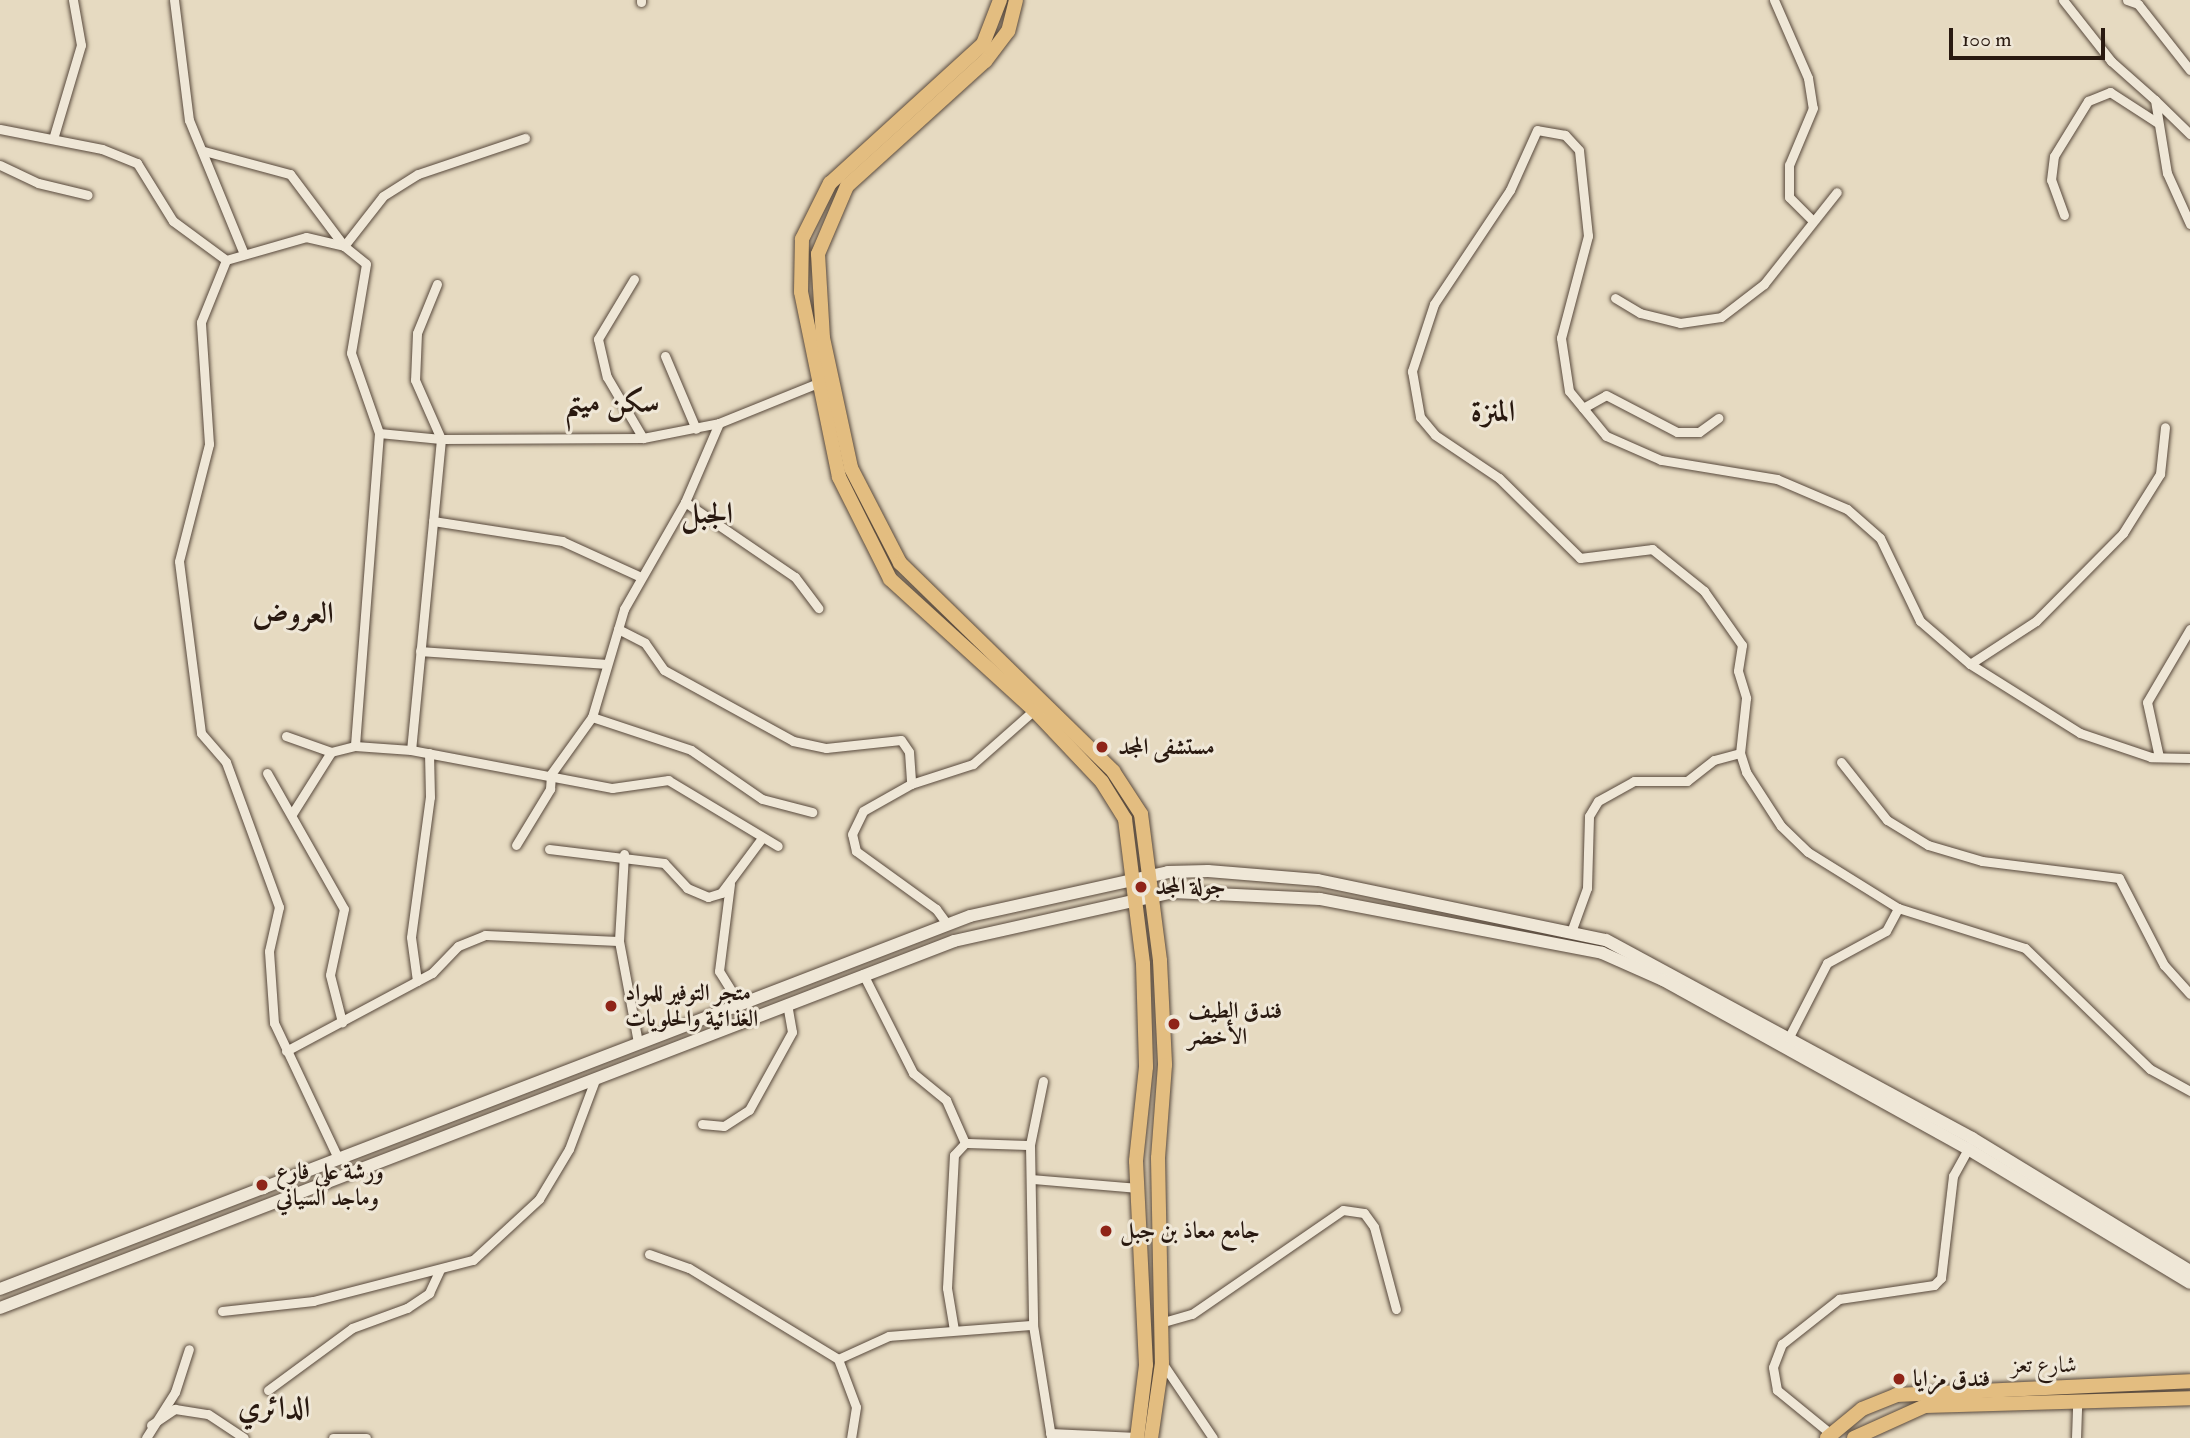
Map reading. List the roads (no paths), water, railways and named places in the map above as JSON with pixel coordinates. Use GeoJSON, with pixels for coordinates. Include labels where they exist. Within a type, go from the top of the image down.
{"type":"FeatureCollection","features":[{"type":"Feature","properties":{"kind":"main road"},"geometry":{"type":"LineString","coordinates":[[1000,0],[983,44],[830,183],[802,239],[801,292],[839,477],[890,579],[1034,710],[1115,800],[1125,819],[1136,898],[1146,1067],[1137,1188],[1144,1324],[1142,1438]]}},
{"type":"Feature","properties":{"kind":"main road"},"geometry":{"type":"LineString","coordinates":[[1016,0],[1008,31],[985,61],[847,186],[818,254],[823,338],[851,468],[900,563],[1113,771],[1141,814],[1151,876],[1165,1065],[1158,1158],[1162,1363],[1142,1438]]}},
{"type":"Feature","properties":{"kind":"main road"},"geometry":{"type":"LineString","coordinates":[[0,1289],[337,1156],[970,916],[1151,876],[1208,871],[1318,880],[1571,932],[1647,957],[1790,1035],[2190,1271]]}},
{"type":"Feature","properties":{"kind":"main road"},"geometry":{"type":"LineString","coordinates":[[0,1308],[787,1003],[976,933],[1152,894],[1272,892],[1602,953],[1663,980],[1968,1149],[2190,1283]]}},
{"type":"Feature","properties":{"kind":"main road"},"geometry":{"type":"LineString","coordinates":[[1442,922],[1444,906]]}},
{"type":"Feature","properties":{"kind":"main road"},"geometry":{"type":"LineString","coordinates":[[970,916],[976,933]]}},
{"type":"Feature","properties":{"kind":"main road"},"geometry":{"type":"LineString","coordinates":[[572,1067],[579,1084]]}},
{"type":"Feature","properties":{"kind":"main road"},"geometry":{"type":"LineString","coordinates":[[219,1203],[226,1220]]}},
{"type":"Feature","properties":{"kind":"main road","name":"شارع تعز"},"geometry":{"type":"LineString","coordinates":[[1829,1436],[1862,1409],[1921,1391],[2190,1381]]}},
{"type":"Feature","properties":{"kind":"main road","name":"شارع تعز"},"geometry":{"type":"LineString","coordinates":[[1854,1438],[1925,1406],[2077,1404],[2190,1398]]}},
{"type":"Feature","properties":{"kind":"street"},"geometry":{"type":"LineString","coordinates":[[52,139],[80,45],[73,0]]}},
{"type":"Feature","properties":{"kind":"street"},"geometry":{"type":"LineString","coordinates":[[174,0],[181,78],[219,204],[244,254]]}},
{"type":"Feature","properties":{"kind":"street"},"geometry":{"type":"LineString","coordinates":[[1774,0],[1808,78],[1813,108],[1789,165],[1789,197],[1811,219]]}},
{"type":"Feature","properties":{"kind":"street"},"geometry":{"type":"LineString","coordinates":[[2063,0],[2111,61],[2190,134]]}},
{"type":"Feature","properties":{"kind":"street"},"geometry":{"type":"LineString","coordinates":[[2127,0],[2138,4],[2190,70]]}},
{"type":"Feature","properties":{"kind":"street"},"geometry":{"type":"LineString","coordinates":[[2064,215],[2051,180],[2054,156],[2088,101],[2110,92],[2158,122]]}},
{"type":"Feature","properties":{"kind":"street"},"geometry":{"type":"LineString","coordinates":[[2154,100],[2166,173],[2190,224]]}},
{"type":"Feature","properties":{"kind":"street"},"geometry":{"type":"LineString","coordinates":[[2190,758],[2160,757],[2080,733],[1970,664],[1920,621],[1880,538],[1847,509],[1777,479],[1661,460],[1606,436],[1569,391],[1561,338],[1588,236],[1579,150],[1548,128],[1537,130],[1510,190],[1434,304],[1412,371],[1420,417],[1435,435],[1499,478],[1580,558],[1652,549],[1704,591],[1742,645],[1738,671],[1746,698],[1740,753],[1781,826],[1835,873],[1898,908],[2025,948],[2150,1069],[2190,1091]]}},
{"type":"Feature","properties":{"kind":"street"},"geometry":{"type":"LineString","coordinates":[[0,129],[52,139],[136,163],[173,221],[226,260]]}},
{"type":"Feature","properties":{"kind":"street"},"geometry":{"type":"LineString","coordinates":[[344,246],[383,196],[418,174],[525,138]]}},
{"type":"Feature","properties":{"kind":"street"},"geometry":{"type":"LineString","coordinates":[[204,151],[290,174],[344,246],[366,264],[351,353],[379,433],[355,746]]}},
{"type":"Feature","properties":{"kind":"street"},"geometry":{"type":"LineString","coordinates":[[0,165],[38,183],[88,195]]}},
{"type":"Feature","properties":{"kind":"street"},"geometry":{"type":"LineString","coordinates":[[1615,298],[1640,313],[1680,323],[1721,317],[1764,284],[1811,219],[1837,192]]}},
{"type":"Feature","properties":{"kind":"street"},"geometry":{"type":"LineString","coordinates":[[226,260],[306,237],[344,246]]}},
{"type":"Feature","properties":{"kind":"street"},"geometry":{"type":"LineString","coordinates":[[226,260],[198,340],[209,444],[179,561],[201,733],[226,762],[276,894],[268,987],[286,1051],[337,1156]]}},
{"type":"Feature","properties":{"kind":"street"},"geometry":{"type":"LineString","coordinates":[[634,279],[598,339],[607,377],[643,438]]}},
{"type":"Feature","properties":{"kind":"street"},"geometry":{"type":"LineString","coordinates":[[411,750],[441,439],[415,380],[417,333],[437,284]]}},
{"type":"Feature","properties":{"kind":"street"},"geometry":{"type":"LineString","coordinates":[[665,356],[696,429]]}},
{"type":"Feature","properties":{"kind":"street"},"geometry":{"type":"LineString","coordinates":[[379,433],[441,439],[643,438],[696,429],[719,422],[818,383]]}},
{"type":"Feature","properties":{"kind":"street"},"geometry":{"type":"LineString","coordinates":[[1583,408],[1606,395],[1677,432],[1699,432],[1718,418]]}},
{"type":"Feature","properties":{"kind":"street"},"geometry":{"type":"LineString","coordinates":[[516,845],[550,789],[551,774],[592,717],[618,629],[641,577],[685,502],[719,422]]}},
{"type":"Feature","properties":{"kind":"street"},"geometry":{"type":"LineString","coordinates":[[1970,664],[2036,621],[2123,533],[2160,474],[2165,427]]}},
{"type":"Feature","properties":{"kind":"street"},"geometry":{"type":"LineString","coordinates":[[685,502],[795,577],[818,608]]}},
{"type":"Feature","properties":{"kind":"street"},"geometry":{"type":"LineString","coordinates":[[433,521],[562,541],[641,577]]}},
{"type":"Feature","properties":{"kind":"street"},"geometry":{"type":"LineString","coordinates":[[618,629],[645,643],[664,670],[793,740],[826,748],[901,740],[909,752],[911,784]]}},
{"type":"Feature","properties":{"kind":"street"},"geometry":{"type":"LineString","coordinates":[[2160,757],[2147,702],[2190,629]]}},
{"type":"Feature","properties":{"kind":"street"},"geometry":{"type":"LineString","coordinates":[[420,651],[607,664]]}},
{"type":"Feature","properties":{"kind":"street"},"geometry":{"type":"LineString","coordinates":[[947,924],[936,908],[871,864],[854,843],[863,811],[911,784],[973,764],[1034,710]]}},
{"type":"Feature","properties":{"kind":"street"},"geometry":{"type":"LineString","coordinates":[[592,717],[691,750],[762,799],[812,813]]}},
{"type":"Feature","properties":{"kind":"street"},"geometry":{"type":"LineString","coordinates":[[286,736],[331,752],[355,746],[411,750],[551,774],[611,788],[668,780],[778,846]]}},
{"type":"Feature","properties":{"kind":"street"},"geometry":{"type":"LineString","coordinates":[[292,814],[331,752]]}},
{"type":"Feature","properties":{"kind":"street"},"geometry":{"type":"LineString","coordinates":[[417,981],[411,937],[430,797],[429,753]]}},
{"type":"Feature","properties":{"kind":"street"},"geometry":{"type":"LineString","coordinates":[[1571,932],[1587,888],[1588,816],[1598,801],[1634,781],[1686,781],[1714,760],[1740,753]]}},
{"type":"Feature","properties":{"kind":"street"},"geometry":{"type":"LineString","coordinates":[[1841,762],[1886,820],[1928,845],[1982,861],[2119,878],[2164,965],[2190,994]]}},
{"type":"Feature","properties":{"kind":"street"},"geometry":{"type":"LineString","coordinates":[[267,773],[344,909],[330,975],[342,1022]]}},
{"type":"Feature","properties":{"kind":"street"},"geometry":{"type":"LineString","coordinates":[[549,849],[624,854],[664,863],[699,896],[721,893],[762,838]]}},
{"type":"Feature","properties":{"kind":"street"},"geometry":{"type":"LineString","coordinates":[[624,854],[619,941],[638,1043]]}},
{"type":"Feature","properties":{"kind":"street"},"geometry":{"type":"LineString","coordinates":[[732,877],[719,971],[740,1004]]}},
{"type":"Feature","properties":{"kind":"street"},"geometry":{"type":"LineString","coordinates":[[1790,1035],[1827,963],[1886,931],[1898,908]]}},
{"type":"Feature","properties":{"kind":"street"},"geometry":{"type":"LineString","coordinates":[[286,1051],[417,981],[458,946],[485,935],[619,941]]}},
{"type":"Feature","properties":{"kind":"street"},"geometry":{"type":"LineString","coordinates":[[863,974],[913,1073],[946,1100],[965,1143]]}},
{"type":"Feature","properties":{"kind":"street"},"geometry":{"type":"LineString","coordinates":[[702,1124],[724,1126],[749,1110],[792,1032],[787,1003]]}},
{"type":"Feature","properties":{"kind":"street"},"geometry":{"type":"LineString","coordinates":[[222,1311],[313,1301],[472,1260],[539,1199],[569,1149],[596,1077]]}},
{"type":"Feature","properties":{"kind":"street"},"geometry":{"type":"LineString","coordinates":[[1043,1081],[1030,1145],[1033,1325],[1051,1435],[1142,1438]]}},
{"type":"Feature","properties":{"kind":"street"},"geometry":{"type":"LineString","coordinates":[[954,1330],[947,1288],[954,1155],[965,1143],[1030,1145]]}},
{"type":"Feature","properties":{"kind":"street"},"geometry":{"type":"LineString","coordinates":[[1829,1436],[1777,1390],[1773,1367],[1782,1344],[1839,1298],[1934,1285],[1941,1278],[1954,1175],[1968,1149]]}},
{"type":"Feature","properties":{"kind":"street"},"geometry":{"type":"LineString","coordinates":[[1032,1179],[1137,1188]]}},
{"type":"Feature","properties":{"kind":"street"},"geometry":{"type":"LineString","coordinates":[[1144,1324],[1161,1323],[1192,1314],[1343,1210],[1364,1213],[1374,1227],[1396,1309]]}},
{"type":"Feature","properties":{"kind":"street"},"geometry":{"type":"LineString","coordinates":[[649,1254],[689,1268],[838,1359],[856,1407],[851,1438]]}},
{"type":"Feature","properties":{"kind":"street"},"geometry":{"type":"LineString","coordinates":[[268,1390],[352,1328],[407,1308],[429,1293],[440,1269]]}},
{"type":"Feature","properties":{"kind":"street"},"geometry":{"type":"LineString","coordinates":[[838,1359],[889,1336],[1033,1325]]}},
{"type":"Feature","properties":{"kind":"street"},"geometry":{"type":"LineString","coordinates":[[146,1438],[151,1425],[175,1392],[189,1349]]}},
{"type":"Feature","properties":{"kind":"street"},"geometry":{"type":"LineString","coordinates":[[1162,1363],[1213,1438]]}},
{"type":"Feature","properties":{"kind":"street"},"geometry":{"type":"LineString","coordinates":[[2076,1438],[2077,1404]]}},
{"type":"Feature","properties":{"kind":"street"},"geometry":{"type":"LineString","coordinates":[[151,1425],[175,1409],[208,1414],[244,1438]]}},
{"type":"Feature","properties":{"kind":"street"},"geometry":{"type":"LineString","coordinates":[[333,1438],[366,1438]]}},
{"type":"Feature","properties":{"kind":"place","name":"مستشفى المجد"},"geometry":{"type":"Point","coordinates":[1102,747]}},
{"type":"Feature","properties":{"kind":"place","name":"جولة المجد"},"geometry":{"type":"Point","coordinates":[1141,887]}},
{"type":"Feature","properties":{"kind":"place","name":"متجر التوفير للمواد الغذائية والحلويات"},"geometry":{"type":"Point","coordinates":[611,1006]}},
{"type":"Feature","properties":{"kind":"place","name":"فندق الطيف الأخضر"},"geometry":{"type":"Point","coordinates":[1174,1024]}},
{"type":"Feature","properties":{"kind":"place","name":"ورشة علي فارع وماجد السياني"},"geometry":{"type":"Point","coordinates":[262,1185]}},
{"type":"Feature","properties":{"kind":"place","name":"جامع معاذ بن جبل"},"geometry":{"type":"Point","coordinates":[1106,1231]}},
{"type":"Feature","properties":{"kind":"place","name":"فندق مزايا"},"geometry":{"type":"Point","coordinates":[1899,1379]}},
{"type":"Feature","properties":{"kind":"district","name":"سكن ميتم"},"geometry":{"type":"Point","coordinates":[612,403]}},
{"type":"Feature","properties":{"kind":"district","name":"المنزة"},"geometry":{"type":"Point","coordinates":[1493,412]}},
{"type":"Feature","properties":{"kind":"district","name":"الجبل"},"geometry":{"type":"Point","coordinates":[707,514]}},
{"type":"Feature","properties":{"kind":"district","name":"العروض"},"geometry":{"type":"Point","coordinates":[293,614]}},
{"type":"Feature","properties":{"kind":"district","name":"الدائري"},"geometry":{"type":"Point","coordinates":[274,1408]}}]}
